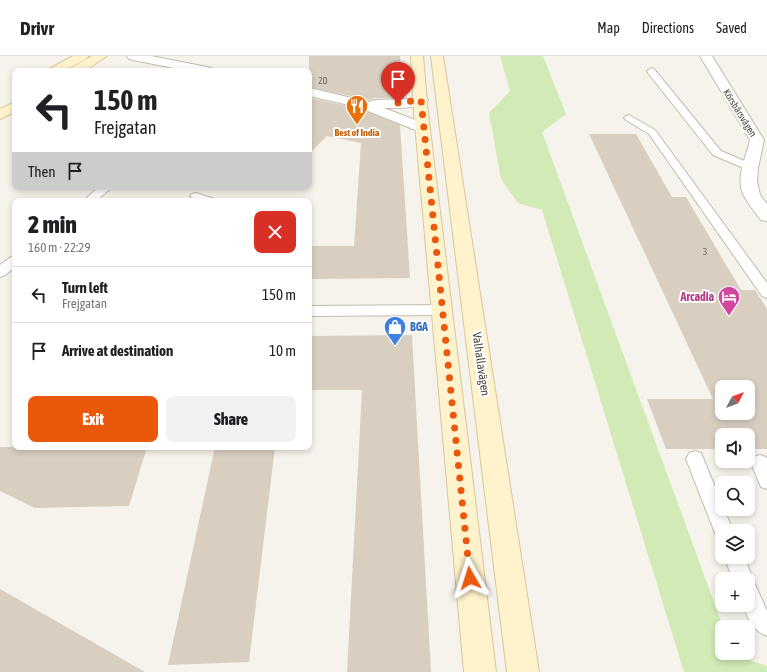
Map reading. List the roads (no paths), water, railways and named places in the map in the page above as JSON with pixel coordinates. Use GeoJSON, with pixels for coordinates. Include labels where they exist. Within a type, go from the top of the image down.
{"type":"FeatureCollection","features":[{"type":"Feature","properties":{"kind":"main road"},"geometry":{"type":"LineString","coordinates":[[61,68],[82,56]]}},
{"type":"Feature","properties":{"kind":"main road"},"geometry":{"type":"LineString","coordinates":[[80,68],[101,56]]}},
{"type":"Feature","properties":{"kind":"main road"},"geometry":{"type":"LineString","coordinates":[[417,56],[423,128],[480,672]]}},
{"type":"Feature","properties":{"kind":"main road","name":"Valhallavägen"},"geometry":{"type":"LineString","coordinates":[[437,56],[523,672]]}},
{"type":"Feature","properties":{"kind":"main road"},"geometry":{"type":"LineString","coordinates":[[0,102],[12,96]]}},
{"type":"Feature","properties":{"kind":"main road"},"geometry":{"type":"LineString","coordinates":[[0,115],[12,108]]}},
{"type":"Feature","properties":{"kind":"street"},"geometry":{"type":"LineString","coordinates":[[133,56],[192,68]]}},
{"type":"Feature","properties":{"kind":"street","name":"Körsbärsvägen"},"geometry":{"type":"LineString","coordinates":[[706,56],[762,139],[750,167],[748,177],[752,194],[767,216]]}},
{"type":"Feature","properties":{"kind":"street"},"geometry":{"type":"LineString","coordinates":[[312,93],[362,104],[423,128]]}},
{"type":"Feature","properties":{"kind":"street"},"geometry":{"type":"LineString","coordinates":[[362,104],[410,103],[421,100]]}},
{"type":"Feature","properties":{"kind":"lane"},"geometry":{"type":"LineString","coordinates":[[651,71],[717,153],[750,167]]}},
{"type":"Feature","properties":{"kind":"lane"},"geometry":{"type":"LineString","coordinates":[[629,118],[652,132],[767,293]]}},
{"type":"Feature","properties":{"kind":"lane"},"geometry":{"type":"LineString","coordinates":[[93,198],[102,190]]}},
{"type":"Feature","properties":{"kind":"lane"},"geometry":{"type":"LineString","coordinates":[[196,196],[202,198]]}},
{"type":"Feature","properties":{"kind":"lane"},"geometry":{"type":"LineString","coordinates":[[0,272],[12,262]]}},
{"type":"Feature","properties":{"kind":"lane"},"geometry":{"type":"LineString","coordinates":[[312,311],[443,310]]}},
{"type":"Feature","properties":{"kind":"lane"},"geometry":{"type":"LineString","coordinates":[[695,459],[721,524]]}},
{"type":"Feature","properties":{"kind":"lane"},"geometry":{"type":"LineString","coordinates":[[760,463],[767,481]]}},
{"type":"Feature","properties":{"kind":"lane"},"geometry":{"type":"LineString","coordinates":[[755,610],[758,617],[767,626]]}},
{"type":"Feature","properties":{"kind":"place","name":"Best of India"},"geometry":{"type":"Point","coordinates":[357,126]}},
{"type":"Feature","properties":{"kind":"place","name":"Arcadia"},"geometry":{"type":"Point","coordinates":[729,316]}},
{"type":"Feature","properties":{"kind":"place","name":"BGA"},"geometry":{"type":"Point","coordinates":[395,346]}}]}
